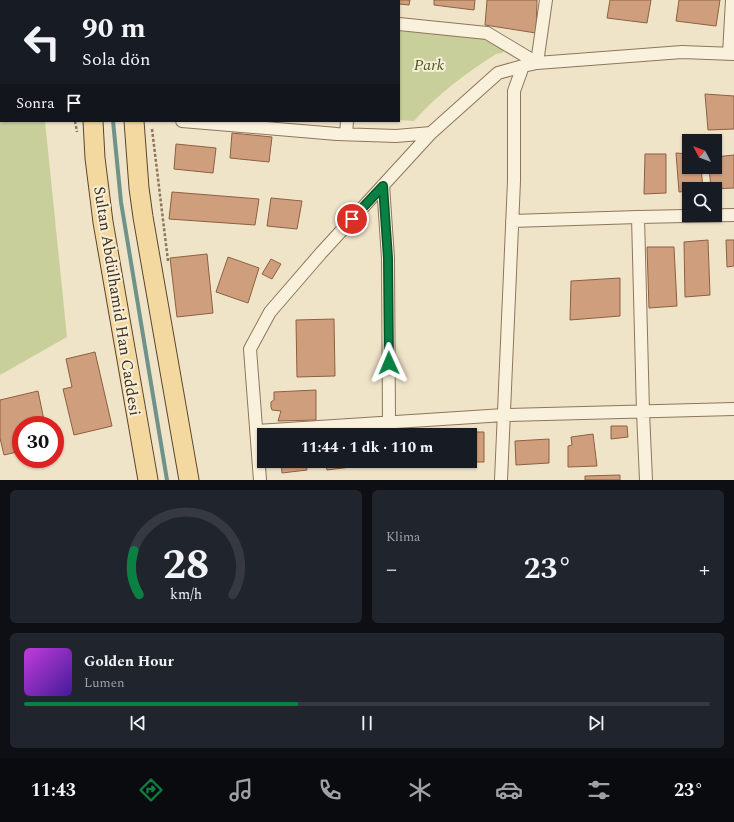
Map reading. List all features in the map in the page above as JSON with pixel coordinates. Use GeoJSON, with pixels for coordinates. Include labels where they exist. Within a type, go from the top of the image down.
{"type":"FeatureCollection","features":[{"type":"Feature","properties":{"kind":"main road","name":"Sultan Abdülhamid Han Caddesi"},"geometry":{"type":"LineString","coordinates":[[93,122],[95,158],[103,222],[148,480]]}},
{"type":"Feature","properties":{"kind":"main road"},"geometry":{"type":"LineString","coordinates":[[134,122],[139,188],[143,217],[189,480]]}},
{"type":"Feature","properties":{"kind":"street"},"geometry":{"type":"LineString","coordinates":[[537,63],[546,0]]}},
{"type":"Feature","properties":{"kind":"street"},"geometry":{"type":"LineString","coordinates":[[257,431],[250,349],[270,312],[321,253],[431,132],[498,73],[523,66],[537,63],[682,52],[731,54],[732,0]]}},
{"type":"Feature","properties":{"kind":"street"},"geometry":{"type":"LineString","coordinates":[[400,24],[487,33],[537,63]]}},
{"type":"Feature","properties":{"kind":"street"},"geometry":{"type":"LineString","coordinates":[[501,480],[514,181],[514,91],[523,66]]}},
{"type":"Feature","properties":{"kind":"street"},"geometry":{"type":"LineString","coordinates":[[195,122],[346,134],[396,136],[431,132]]}},
{"type":"Feature","properties":{"kind":"street"},"geometry":{"type":"LineString","coordinates":[[346,134],[347,122]]}},
{"type":"Feature","properties":{"kind":"street"},"geometry":{"type":"LineString","coordinates":[[383,186],[388,258],[389,423]]}},
{"type":"Feature","properties":{"kind":"street"},"geometry":{"type":"LineString","coordinates":[[512,221],[734,215]]}},
{"type":"Feature","properties":{"kind":"street"},"geometry":{"type":"LineString","coordinates":[[638,217],[646,480]]}},
{"type":"Feature","properties":{"kind":"street"},"geometry":{"type":"LineString","coordinates":[[306,428],[504,415],[734,409]]}},
{"type":"Feature","properties":{"kind":"street"},"geometry":{"type":"LineString","coordinates":[[259,468],[260,480]]}},
{"type":"Feature","properties":{"kind":"green space","name":"Park"},"geometry":{"type":"Polygon","coordinates":[[[400,31],[500,39],[506,49],[502,53],[496,54],[453,84],[414,121],[400,120],[400,31]]]}},
{"type":"Feature","properties":{"kind":"green space"},"geometry":{"type":"Polygon","coordinates":[[[0,122],[45,122],[67,337],[0,375],[0,122]]]}},
{"type":"Feature","properties":{"kind":"building"},"geometry":{"type":"Polygon","coordinates":[[[400,0],[410,0],[409,5],[400,4],[400,0]]]}},
{"type":"Feature","properties":{"kind":"building"},"geometry":{"type":"Polygon","coordinates":[[[434,0],[475,0],[474,10],[434,5],[434,0]]]}},
{"type":"Feature","properties":{"kind":"building"},"geometry":{"type":"Polygon","coordinates":[[[487,0],[537,0],[536,33],[485,25],[487,0]]]}},
{"type":"Feature","properties":{"kind":"building"},"geometry":{"type":"Polygon","coordinates":[[[610,0],[651,0],[647,23],[607,18],[610,0]]]}},
{"type":"Feature","properties":{"kind":"building"},"geometry":{"type":"Polygon","coordinates":[[[679,0],[720,0],[716,26],[676,21],[679,0]]]}},
{"type":"Feature","properties":{"kind":"building"},"geometry":{"type":"Polygon","coordinates":[[[705,94],[734,96],[734,129],[708,130],[705,94]]]}},
{"type":"Feature","properties":{"kind":"building"},"geometry":{"type":"Polygon","coordinates":[[[232,133],[272,137],[269,162],[230,158],[232,133]]]}},
{"type":"Feature","properties":{"kind":"building"},"geometry":{"type":"Polygon","coordinates":[[[176,144],[216,148],[213,173],[174,169],[176,144]]]}},
{"type":"Feature","properties":{"kind":"building"},"geometry":{"type":"Polygon","coordinates":[[[676,153],[682,153],[682,174],[702,174],[702,182],[682,182],[682,192],[679,192],[676,153]]]}},
{"type":"Feature","properties":{"kind":"building"},"geometry":{"type":"Polygon","coordinates":[[[645,154],[666,154],[666,193],[644,194],[645,154]]]}},
{"type":"Feature","properties":{"kind":"building"},"geometry":{"type":"Polygon","coordinates":[[[734,155],[734,188],[722,189],[722,182],[710,182],[710,174],[722,174],[722,156],[734,155]]]}},
{"type":"Feature","properties":{"kind":"building"},"geometry":{"type":"Polygon","coordinates":[[[172,192],[259,199],[255,225],[169,219],[172,192]]]}},
{"type":"Feature","properties":{"kind":"building"},"geometry":{"type":"Polygon","coordinates":[[[271,198],[302,201],[297,229],[267,226],[271,198]]]}},
{"type":"Feature","properties":{"kind":"building"},"geometry":{"type":"Polygon","coordinates":[[[708,240],[710,295],[685,297],[684,242],[708,240]]]}},
{"type":"Feature","properties":{"kind":"building"},"geometry":{"type":"Polygon","coordinates":[[[726,240],[734,240],[734,266],[727,267],[726,240]]]}},
{"type":"Feature","properties":{"kind":"building"},"geometry":{"type":"Polygon","coordinates":[[[647,247],[674,247],[677,306],[649,308],[647,247]]]}},
{"type":"Feature","properties":{"kind":"building"},"geometry":{"type":"Polygon","coordinates":[[[207,254],[213,313],[177,317],[170,258],[207,254]]]}},
{"type":"Feature","properties":{"kind":"building"},"geometry":{"type":"Polygon","coordinates":[[[228,257],[259,268],[248,303],[216,292],[228,257]]]}},
{"type":"Feature","properties":{"kind":"building"},"geometry":{"type":"Polygon","coordinates":[[[271,259],[281,264],[272,279],[262,274],[271,259]]]}},
{"type":"Feature","properties":{"kind":"building"},"geometry":{"type":"Polygon","coordinates":[[[620,278],[620,316],[570,320],[571,281],[620,278]]]}},
{"type":"Feature","properties":{"kind":"building"},"geometry":{"type":"Polygon","coordinates":[[[334,319],[335,376],[297,377],[296,320],[334,319]]]}},
{"type":"Feature","properties":{"kind":"building"},"geometry":{"type":"Polygon","coordinates":[[[95,352],[112,426],[74,435],[63,389],[72,387],[66,359],[95,352]]]}},
{"type":"Feature","properties":{"kind":"building"},"geometry":{"type":"Polygon","coordinates":[[[316,390],[316,420],[278,421],[281,411],[272,410],[271,407],[271,402],[274,400],[274,392],[316,390]]]}},
{"type":"Feature","properties":{"kind":"building"},"geometry":{"type":"Polygon","coordinates":[[[38,391],[43,416],[12,416],[12,453],[4,455],[0,438],[0,400],[38,391]]]}},
{"type":"Feature","properties":{"kind":"building"},"geometry":{"type":"Polygon","coordinates":[[[611,426],[627,426],[628,437],[611,439],[611,426]]]}},
{"type":"Feature","properties":{"kind":"building"},"geometry":{"type":"Polygon","coordinates":[[[477,432],[484,432],[484,462],[477,462],[477,432]]]}},
{"type":"Feature","properties":{"kind":"building"},"geometry":{"type":"Polygon","coordinates":[[[593,434],[597,466],[568,467],[568,446],[572,445],[571,437],[593,434]]]}},
{"type":"Feature","properties":{"kind":"building"},"geometry":{"type":"Polygon","coordinates":[[[549,439],[549,463],[516,465],[515,441],[549,439]]]}},
{"type":"Feature","properties":{"kind":"building"},"geometry":{"type":"Polygon","coordinates":[[[282,468],[307,468],[307,470],[282,473],[282,468]]]}},
{"type":"Feature","properties":{"kind":"building"},"geometry":{"type":"Polygon","coordinates":[[[327,468],[343,468],[327,470],[327,468]]]}},
{"type":"Feature","properties":{"kind":"building"},"geometry":{"type":"Polygon","coordinates":[[[620,475],[620,480],[585,480],[585,476],[620,475]]]}},
{"type":"Feature","properties":{"kind":"waterway"},"geometry":{"type":"LineString","coordinates":[[113,122],[121,202],[167,480]]}},
{"type":"Feature","properties":{"kind":"route"},"geometry":{"type":"LineString","coordinates":[[352,219],[383,186],[388,258],[389,363]]}}]}
